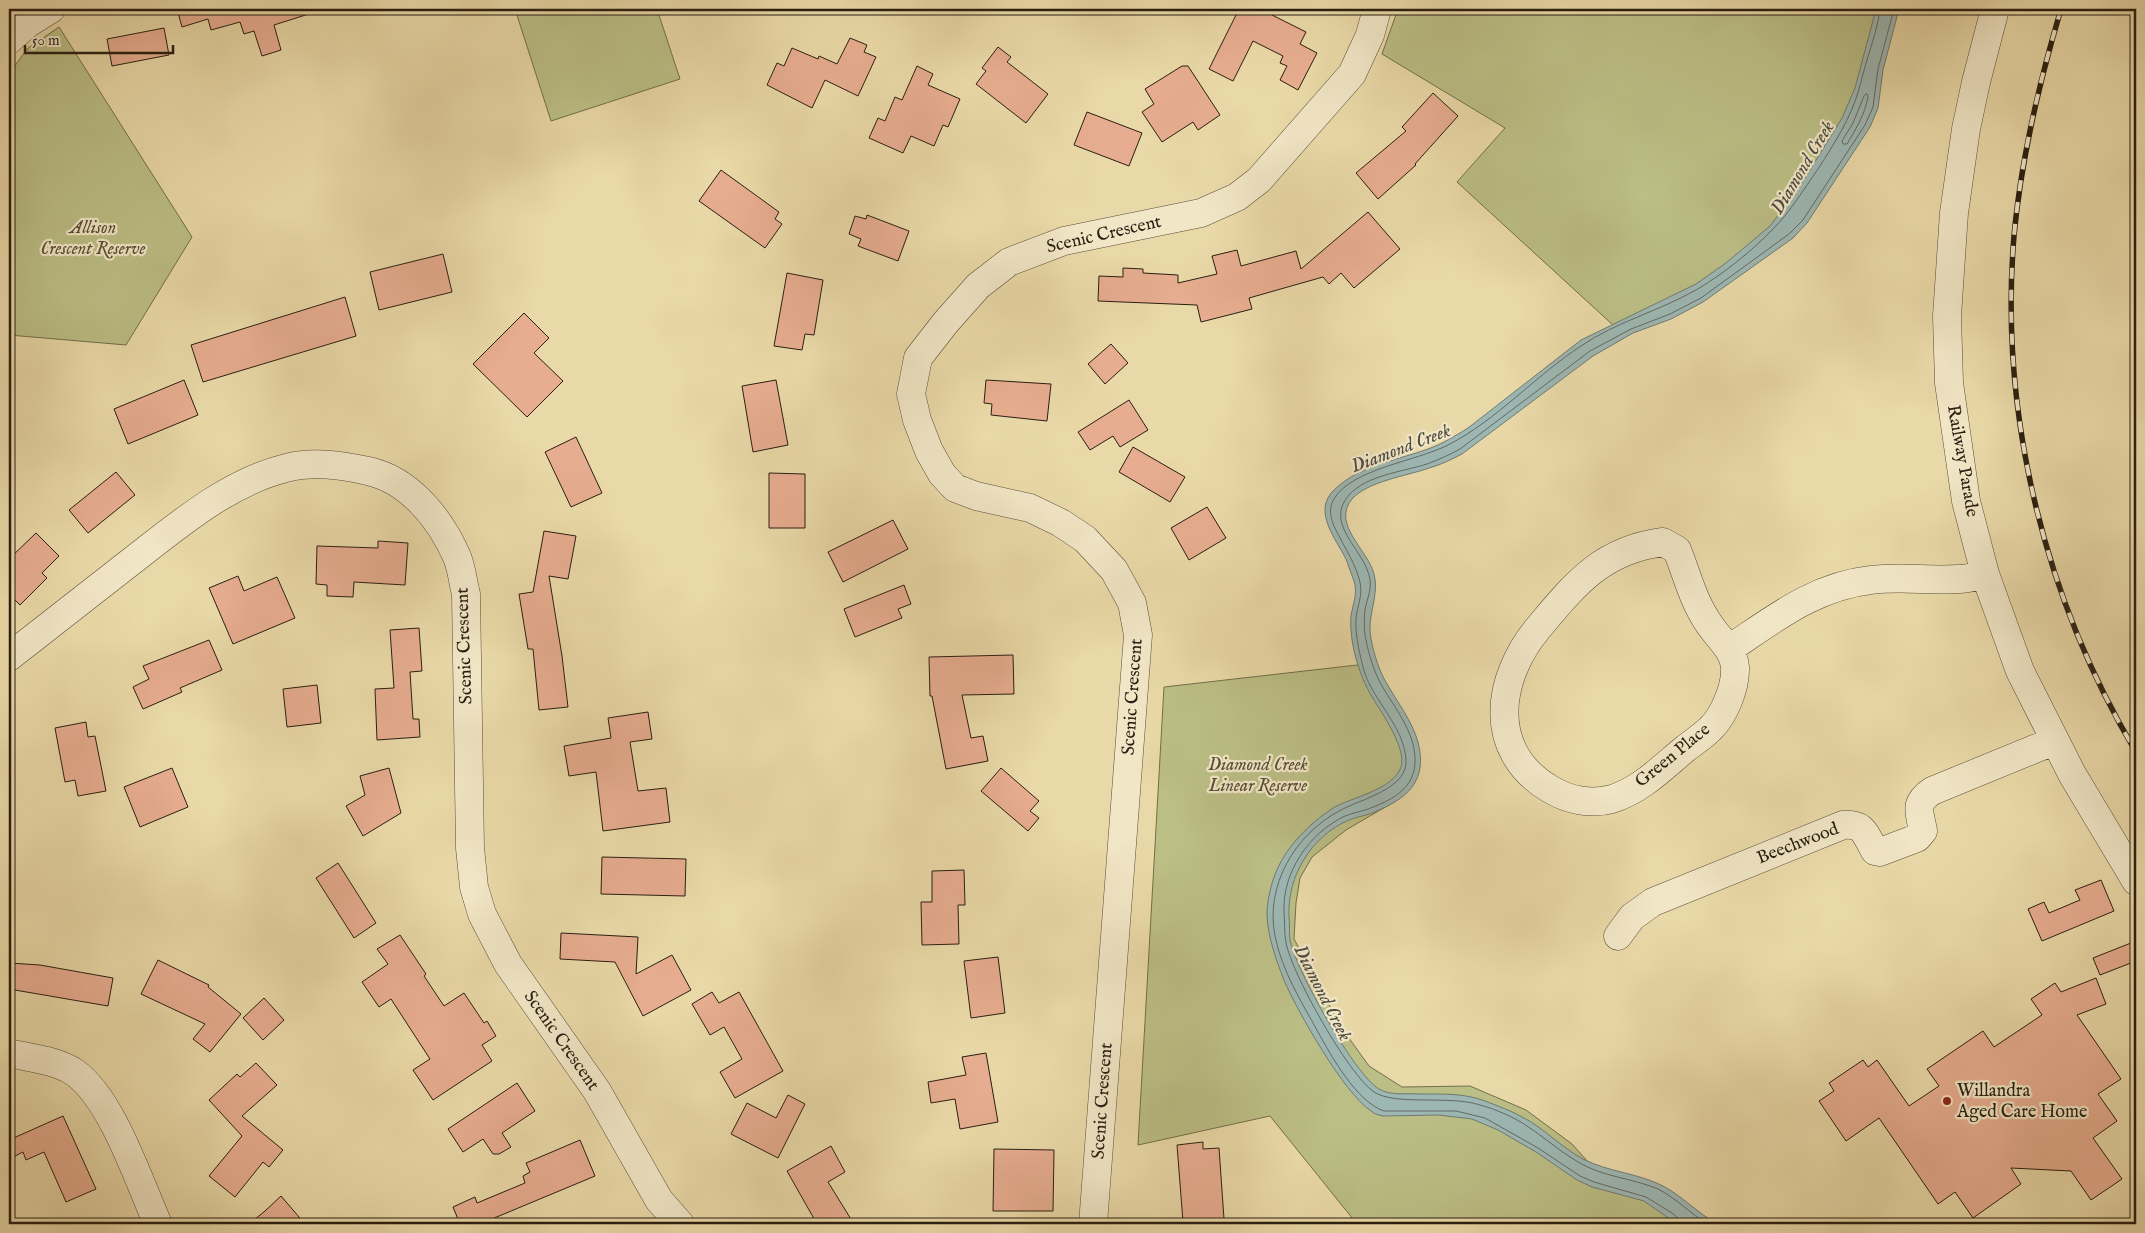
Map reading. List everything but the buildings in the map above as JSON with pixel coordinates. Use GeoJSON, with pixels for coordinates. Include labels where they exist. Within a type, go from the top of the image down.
{"type":"FeatureCollection","features":[{"type":"Feature","properties":{"kind":"street"},"geometry":{"type":"LineString","coordinates":[[9,40],[27,24],[51,9]]}},
{"type":"Feature","properties":{"kind":"street","name":"Scenic Crescent"},"geometry":{"type":"LineString","coordinates":[[1093,1224],[1138,635],[1132,603],[1114,570],[1084,539],[1061,523],[1030,508],[976,496],[954,488],[942,474],[929,451],[917,420],[911,394],[918,358],[946,322],[978,286],[1009,262],[1064,241],[1201,213],[1237,197],[1259,180],[1352,74],[1370,35],[1378,9]]}},
{"type":"Feature","properties":{"kind":"street","name":"Railway Parade"},"geometry":{"type":"LineString","coordinates":[[1995,9],[1966,129],[1954,213],[1947,316],[1949,383],[1965,492],[1985,574],[2020,672],[2054,741],[2136,881]]}},
{"type":"Feature","properties":{"kind":"street","name":"Scenic Crescent"},"geometry":{"type":"LineString","coordinates":[[9,657],[147,549],[210,503],[249,481],[286,468],[316,463],[346,466],[375,472],[397,481],[422,504],[440,525],[458,559],[466,594],[470,848],[474,887],[482,914],[508,964],[597,1091],[659,1200],[680,1224]]}},
{"type":"Feature","properties":{"kind":"street","name":"Green Place"},"geometry":{"type":"LineString","coordinates":[[1663,542],[1677,550],[1691,593],[1699,610],[1729,649],[1735,667],[1732,686],[1722,713],[1711,729],[1647,781],[1628,792],[1612,799],[1593,803],[1559,795],[1527,773],[1514,755],[1506,736],[1503,717],[1506,692],[1515,664],[1533,633],[1574,584],[1597,566],[1618,554],[1642,545],[1663,542]]}},
{"type":"Feature","properties":{"kind":"street"},"geometry":{"type":"LineString","coordinates":[[1729,649],[1767,621],[1838,585],[1871,580],[1960,579],[1985,574]]}},
{"type":"Feature","properties":{"kind":"street","name":"Beechwood"},"geometry":{"type":"LineString","coordinates":[[1618,936],[1632,917],[1653,902],[1843,825],[1852,824],[1860,827],[1875,851],[1880,852],[1917,838],[1923,831],[1918,809],[1920,801],[1925,796],[2054,741]]}},
{"type":"Feature","properties":{"kind":"street"},"geometry":{"type":"LineString","coordinates":[[9,1053],[54,1063],[73,1072],[89,1084],[103,1102],[115,1126],[158,1224]]}},
{"type":"Feature","properties":{"kind":"green space"},"geometry":{"type":"Polygon","coordinates":[[[515,9],[657,9],[680,79],[551,121],[515,9]]]}},
{"type":"Feature","properties":{"kind":"green space"},"geometry":{"type":"Polygon","coordinates":[[[1398,9],[1891,9],[1870,91],[1750,260],[1614,326],[1457,182],[1505,128],[1382,54],[1398,9]]]}},
{"type":"Feature","properties":{"kind":"green space","name":"Allison Crescent Reserve"},"geometry":{"type":"Polygon","coordinates":[[[59,27],[192,237],[126,345],[9,335],[9,74],[27,49],[59,27]]]}},
{"type":"Feature","properties":{"kind":"green space","name":"Diamond Creek Linear Reserve"},"geometry":{"type":"Polygon","coordinates":[[[1366,664],[1405,725],[1407,790],[1387,806],[1346,830],[1312,857],[1300,878],[1296,903],[1294,939],[1341,1027],[1369,1066],[1402,1087],[1470,1086],[1526,1110],[1572,1144],[1597,1172],[1697,1224],[1357,1224],[1270,1116],[1138,1145],[1164,687],[1366,664]]]}},
{"type":"Feature","properties":{"kind":"water"},"geometry":{"type":"Polygon","coordinates":[[[1876,9],[1899,9],[1883,70],[1878,108],[1870,127],[1807,223],[1793,238],[1703,302],[1671,319],[1633,333],[1593,356],[1462,454],[1438,465],[1378,483],[1359,493],[1352,499],[1347,508],[1346,518],[1348,527],[1374,574],[1375,590],[1370,631],[1375,656],[1384,679],[1415,734],[1418,742],[1420,768],[1412,787],[1405,795],[1384,808],[1335,827],[1323,836],[1304,859],[1292,887],[1289,901],[1290,940],[1303,974],[1341,1043],[1368,1080],[1379,1089],[1394,1093],[1461,1095],[1477,1098],[1500,1107],[1532,1122],[1568,1150],[1583,1159],[1663,1186],[1717,1224],[1677,1224],[1644,1201],[1592,1187],[1577,1180],[1536,1152],[1498,1130],[1472,1119],[1439,1115],[1383,1116],[1374,1113],[1360,1101],[1335,1070],[1290,994],[1275,956],[1267,915],[1272,884],[1281,861],[1301,835],[1333,808],[1390,782],[1397,775],[1402,759],[1397,741],[1367,688],[1359,669],[1353,647],[1351,626],[1355,594],[1354,581],[1346,559],[1328,525],[1325,507],[1328,498],[1334,490],[1355,475],[1366,469],[1428,449],[1468,428],[1581,340],[1696,284],[1726,263],[1770,226],[1800,186],[1842,118],[1855,88],[1876,9]]]}},
{"type":"Feature","properties":{"kind":"railway"},"geometry":{"type":"LineString","coordinates":[[2061,9],[2032,121],[2017,207],[2011,303],[2014,370],[2022,437],[2035,504],[2053,569],[2076,632],[2104,693],[2136,752]]}},
{"type":"Feature","properties":{"kind":"place","name":"Willandra Aged Care Home"},"geometry":{"type":"Point","coordinates":[1947,1101]}},
{"type":"Feature","properties":{"kind":"water label","name":"Diamond Creek"},"geometry":{"type":"Point","coordinates":[1803,168]}},
{"type":"Feature","properties":{"kind":"water label","name":"Diamond Creek"},"geometry":{"type":"Point","coordinates":[1401,449]}},
{"type":"Feature","properties":{"kind":"water label","name":"Diamond Creek"},"geometry":{"type":"Point","coordinates":[1322,993]}}]}
